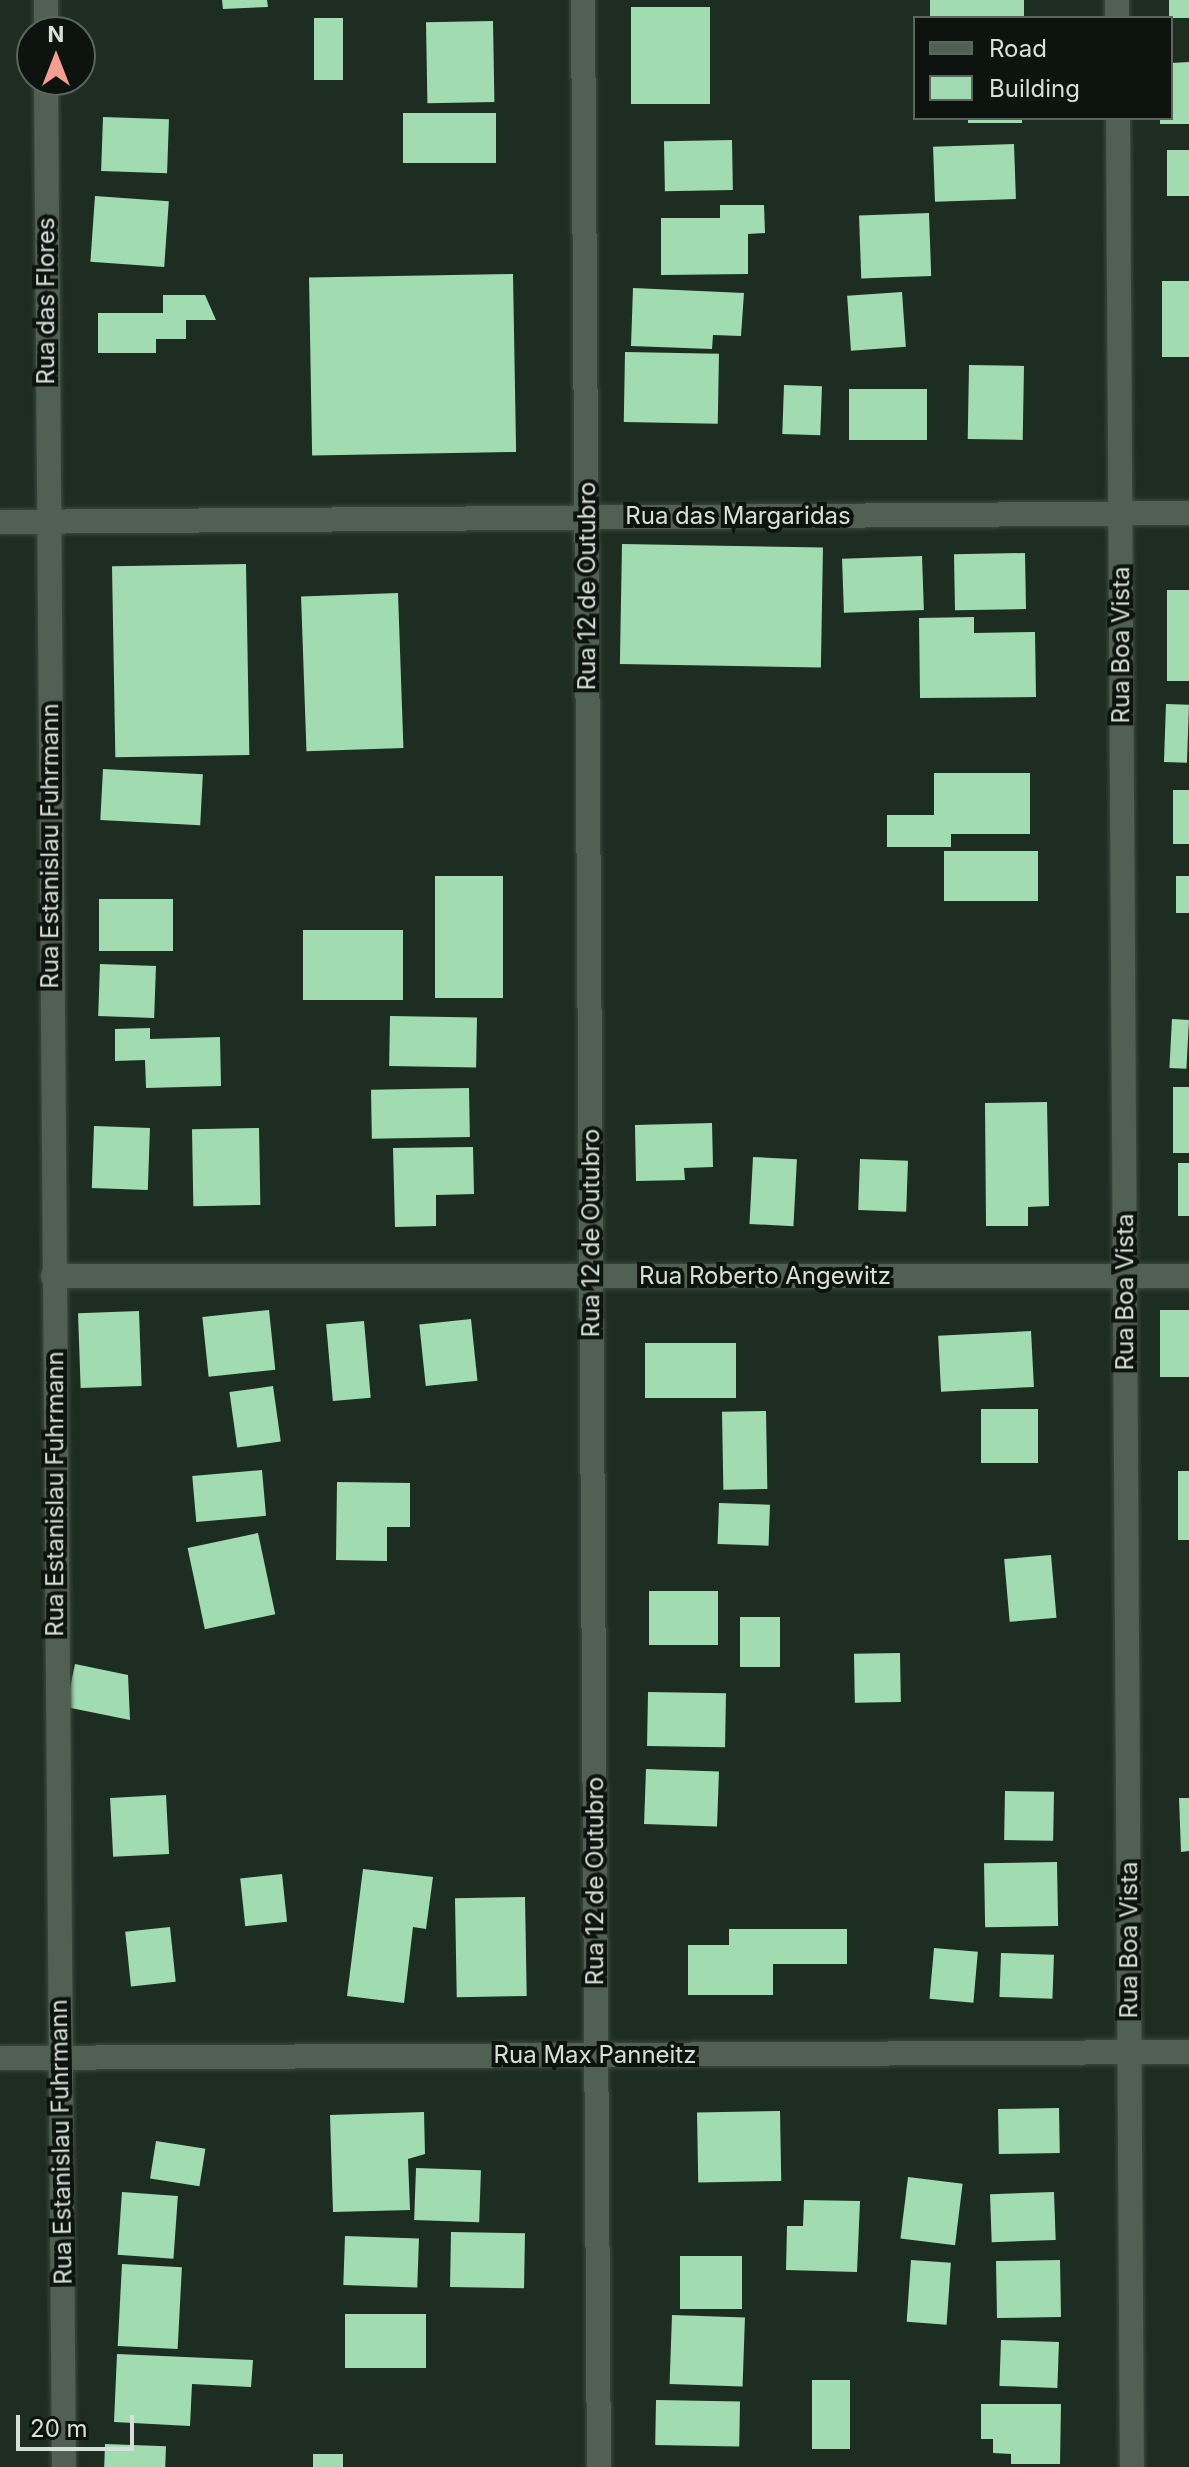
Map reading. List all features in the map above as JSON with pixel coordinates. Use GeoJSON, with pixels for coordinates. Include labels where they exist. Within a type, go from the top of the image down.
{"type":"FeatureCollection","features":[{"type":"Feature","properties":{"kind":"street","name":"Rua 12 de Outubro"},"geometry":{"type":"LineString","coordinates":[[583,0],[599,2467]]}},
{"type":"Feature","properties":{"kind":"street","name":"Rua das Flores"},"geometry":{"type":"LineString","coordinates":[[46,96],[47,522]]}},
{"type":"Feature","properties":{"kind":"street","name":"Rua Boa Vista"},"geometry":{"type":"LineString","coordinates":[[1118,120],[1132,2467]]}},
{"type":"Feature","properties":{"kind":"street","name":"Rua das Margaridas"},"geometry":{"type":"LineString","coordinates":[[0,522],[1189,513]]}},
{"type":"Feature","properties":{"kind":"street","name":"Rua Estanislau Fuhrmann"},"geometry":{"type":"LineString","coordinates":[[47,522],[64,2467]]}},
{"type":"Feature","properties":{"kind":"street","name":"Rua Roberto Angewitz"},"geometry":{"type":"LineString","coordinates":[[53,1276],[1189,1276]]}},
{"type":"Feature","properties":{"kind":"street","name":"Rua Max Panneitz"},"geometry":{"type":"LineString","coordinates":[[0,2058],[1189,2052]]}},
{"type":"Feature","properties":{"kind":"building"},"geometry":{"type":"Polygon","coordinates":[[[222,0],[267,0],[268,7],[223,9],[222,0]]]}},
{"type":"Feature","properties":{"kind":"building"},"geometry":{"type":"Polygon","coordinates":[[[930,0],[1024,0],[1024,16],[930,16],[930,0]]]}},
{"type":"Feature","properties":{"kind":"building"},"geometry":{"type":"Polygon","coordinates":[[[1169,0],[1189,0],[1189,18],[1169,16],[1169,0]]]}},
{"type":"Feature","properties":{"kind":"building"},"geometry":{"type":"Polygon","coordinates":[[[631,7],[710,7],[710,104],[631,104],[631,7]]]}},
{"type":"Feature","properties":{"kind":"building"},"geometry":{"type":"Polygon","coordinates":[[[314,18],[343,18],[343,80],[314,80],[314,18]]]}},
{"type":"Feature","properties":{"kind":"building"},"geometry":{"type":"Polygon","coordinates":[[[493,21],[494,102],[427,103],[426,22],[493,21]]]}},
{"type":"Feature","properties":{"kind":"building"},"geometry":{"type":"Polygon","coordinates":[[[1189,62],[1189,124],[1160,124],[1160,120],[1173,120],[1173,63],[1189,62]]]}},
{"type":"Feature","properties":{"kind":"building"},"geometry":{"type":"Polygon","coordinates":[[[403,113],[496,113],[496,163],[403,163],[403,113]]]}},
{"type":"Feature","properties":{"kind":"building"},"geometry":{"type":"Polygon","coordinates":[[[103,117],[169,119],[167,173],[101,171],[103,117]]]}},
{"type":"Feature","properties":{"kind":"building"},"geometry":{"type":"Polygon","coordinates":[[[968,120],[1022,120],[1022,123],[968,123],[968,120]]]}},
{"type":"Feature","properties":{"kind":"building"},"geometry":{"type":"Polygon","coordinates":[[[732,140],[733,190],[665,191],[664,141],[732,140]]]}},
{"type":"Feature","properties":{"kind":"building"},"geometry":{"type":"Polygon","coordinates":[[[1014,144],[1016,199],[935,202],[933,147],[1014,144]]]}},
{"type":"Feature","properties":{"kind":"building"},"geometry":{"type":"Polygon","coordinates":[[[1167,150],[1189,150],[1189,196],[1167,196],[1167,150]]]}},
{"type":"Feature","properties":{"kind":"building"},"geometry":{"type":"Polygon","coordinates":[[[95,196],[169,201],[164,267],[90,262],[95,196]]]}},
{"type":"Feature","properties":{"kind":"building"},"geometry":{"type":"Polygon","coordinates":[[[720,205],[764,205],[765,233],[748,234],[748,274],[661,275],[661,218],[720,218],[720,205]]]}},
{"type":"Feature","properties":{"kind":"building"},"geometry":{"type":"Polygon","coordinates":[[[929,213],[931,276],[861,278],[859,215],[929,213]]]}},
{"type":"Feature","properties":{"kind":"building"},"geometry":{"type":"Polygon","coordinates":[[[513,274],[516,452],[312,456],[309,278],[513,274]]]}},
{"type":"Feature","properties":{"kind":"building"},"geometry":{"type":"Polygon","coordinates":[[[1162,281],[1189,281],[1189,357],[1162,357],[1162,281]]]}},
{"type":"Feature","properties":{"kind":"building"},"geometry":{"type":"Polygon","coordinates":[[[633,288],[744,293],[741,336],[713,335],[712,349],[631,346],[633,288]]]}},
{"type":"Feature","properties":{"kind":"building"},"geometry":{"type":"Polygon","coordinates":[[[902,292],[906,347],[851,351],[847,296],[902,292]]]}},
{"type":"Feature","properties":{"kind":"building"},"geometry":{"type":"Polygon","coordinates":[[[163,295],[205,295],[216,320],[186,320],[186,339],[156,339],[156,353],[98,353],[98,313],[163,313],[163,295]]]}},
{"type":"Feature","properties":{"kind":"building"},"geometry":{"type":"Polygon","coordinates":[[[625,352],[719,354],[718,424],[624,422],[625,352]]]}},
{"type":"Feature","properties":{"kind":"building"},"geometry":{"type":"Polygon","coordinates":[[[969,365],[1024,366],[1023,440],[968,439],[969,365]]]}},
{"type":"Feature","properties":{"kind":"building"},"geometry":{"type":"Polygon","coordinates":[[[784,385],[822,386],[820,435],[782,434],[784,385]]]}},
{"type":"Feature","properties":{"kind":"building"},"geometry":{"type":"Polygon","coordinates":[[[849,389],[927,389],[927,440],[849,440],[849,389]]]}},
{"type":"Feature","properties":{"kind":"building"},"geometry":{"type":"Polygon","coordinates":[[[622,544],[823,548],[821,667],[620,664],[622,544]]]}},
{"type":"Feature","properties":{"kind":"building"},"geometry":{"type":"Polygon","coordinates":[[[1025,553],[1026,609],[955,610],[954,554],[1025,553]]]}},
{"type":"Feature","properties":{"kind":"building"},"geometry":{"type":"Polygon","coordinates":[[[922,556],[924,610],[844,613],[842,559],[922,556]]]}},
{"type":"Feature","properties":{"kind":"building"},"geometry":{"type":"Polygon","coordinates":[[[246,564],[249,755],[115,757],[112,566],[246,564]]]}},
{"type":"Feature","properties":{"kind":"building"},"geometry":{"type":"Polygon","coordinates":[[[1167,590],[1189,590],[1189,681],[1167,681],[1167,590]]]}},
{"type":"Feature","properties":{"kind":"building"},"geometry":{"type":"Polygon","coordinates":[[[398,593],[403,748],[306,751],[301,596],[398,593]]]}},
{"type":"Feature","properties":{"kind":"building"},"geometry":{"type":"Polygon","coordinates":[[[974,617],[974,633],[1035,632],[1036,697],[920,698],[919,618],[974,617]]]}},
{"type":"Feature","properties":{"kind":"building"},"geometry":{"type":"Polygon","coordinates":[[[1166,704],[1189,705],[1187,763],[1164,762],[1166,704]]]}},
{"type":"Feature","properties":{"kind":"building"},"geometry":{"type":"Polygon","coordinates":[[[103,769],[203,774],[200,825],[100,820],[103,769]]]}},
{"type":"Feature","properties":{"kind":"building"},"geometry":{"type":"Polygon","coordinates":[[[934,773],[1030,773],[1030,834],[951,834],[951,847],[887,847],[887,815],[934,815],[934,773]]]}},
{"type":"Feature","properties":{"kind":"building"},"geometry":{"type":"Polygon","coordinates":[[[1173,790],[1189,790],[1189,844],[1173,844],[1173,790]]]}},
{"type":"Feature","properties":{"kind":"building"},"geometry":{"type":"Polygon","coordinates":[[[944,851],[1038,851],[1038,901],[944,901],[944,851]]]}},
{"type":"Feature","properties":{"kind":"building"},"geometry":{"type":"Polygon","coordinates":[[[435,876],[503,876],[503,998],[435,998],[435,876]]]}},
{"type":"Feature","properties":{"kind":"building"},"geometry":{"type":"Polygon","coordinates":[[[1176,876],[1189,876],[1189,913],[1176,913],[1176,876]]]}},
{"type":"Feature","properties":{"kind":"building"},"geometry":{"type":"Polygon","coordinates":[[[99,899],[173,899],[173,951],[99,951],[99,899]]]}},
{"type":"Feature","properties":{"kind":"building"},"geometry":{"type":"Polygon","coordinates":[[[303,930],[403,930],[403,1000],[303,1000],[303,930]]]}},
{"type":"Feature","properties":{"kind":"building"},"geometry":{"type":"Polygon","coordinates":[[[100,964],[156,966],[154,1018],[98,1016],[100,964]]]}},
{"type":"Feature","properties":{"kind":"building"},"geometry":{"type":"Polygon","coordinates":[[[390,1016],[477,1018],[476,1068],[389,1066],[390,1016]]]}},
{"type":"Feature","properties":{"kind":"building"},"geometry":{"type":"Polygon","coordinates":[[[1172,1019],[1189,1020],[1186,1069],[1169,1068],[1172,1019]]]}},
{"type":"Feature","properties":{"kind":"building"},"geometry":{"type":"Polygon","coordinates":[[[150,1028],[150,1039],[220,1037],[221,1086],[146,1088],[145,1060],[115,1061],[115,1029],[150,1028]]]}},
{"type":"Feature","properties":{"kind":"building"},"geometry":{"type":"Polygon","coordinates":[[[1173,1087],[1189,1087],[1189,1153],[1173,1153],[1173,1087]]]}},
{"type":"Feature","properties":{"kind":"building"},"geometry":{"type":"Polygon","coordinates":[[[469,1088],[470,1137],[372,1139],[371,1090],[469,1088]]]}},
{"type":"Feature","properties":{"kind":"building"},"geometry":{"type":"Polygon","coordinates":[[[1047,1102],[1049,1206],[1028,1207],[1028,1226],[986,1226],[985,1103],[1047,1102]]]}},
{"type":"Feature","properties":{"kind":"building"},"geometry":{"type":"Polygon","coordinates":[[[712,1123],[713,1167],[684,1168],[685,1180],[636,1181],[635,1125],[712,1123]]]}},
{"type":"Feature","properties":{"kind":"building"},"geometry":{"type":"Polygon","coordinates":[[[94,1126],[150,1128],[148,1190],[92,1188],[94,1126]]]}},
{"type":"Feature","properties":{"kind":"building"},"geometry":{"type":"Polygon","coordinates":[[[259,1128],[260,1205],[193,1206],[192,1129],[259,1128]]]}},
{"type":"Feature","properties":{"kind":"building"},"geometry":{"type":"Polygon","coordinates":[[[473,1147],[474,1194],[436,1195],[436,1226],[395,1227],[393,1148],[473,1147]]]}},
{"type":"Feature","properties":{"kind":"building"},"geometry":{"type":"Polygon","coordinates":[[[753,1157],[797,1159],[793,1226],[749,1224],[753,1157]]]}},
{"type":"Feature","properties":{"kind":"building"},"geometry":{"type":"Polygon","coordinates":[[[860,1159],[908,1161],[906,1212],[858,1210],[860,1159]]]}},
{"type":"Feature","properties":{"kind":"building"},"geometry":{"type":"Polygon","coordinates":[[[1178,1163],[1189,1163],[1189,1216],[1178,1216],[1178,1163]]]}},
{"type":"Feature","properties":{"kind":"building"},"geometry":{"type":"Polygon","coordinates":[[[269,1310],[275,1370],[209,1377],[202,1317],[269,1310]]]}},
{"type":"Feature","properties":{"kind":"building"},"geometry":{"type":"Polygon","coordinates":[[[1160,1310],[1189,1310],[1189,1377],[1160,1377],[1160,1310]]]}},
{"type":"Feature","properties":{"kind":"building"},"geometry":{"type":"Polygon","coordinates":[[[139,1311],[142,1386],[81,1388],[78,1313],[139,1311]]]}},
{"type":"Feature","properties":{"kind":"building"},"geometry":{"type":"Polygon","coordinates":[[[471,1319],[477,1381],[426,1386],[419,1324],[471,1319]]]}},
{"type":"Feature","properties":{"kind":"building"},"geometry":{"type":"Polygon","coordinates":[[[364,1321],[371,1398],[333,1401],[326,1324],[364,1321]]]}},
{"type":"Feature","properties":{"kind":"building"},"geometry":{"type":"Polygon","coordinates":[[[1031,1331],[1034,1387],[941,1392],[938,1336],[1031,1331]]]}},
{"type":"Feature","properties":{"kind":"building"},"geometry":{"type":"Polygon","coordinates":[[[645,1343],[736,1343],[736,1398],[645,1398],[645,1343]]]}},
{"type":"Feature","properties":{"kind":"building"},"geometry":{"type":"Polygon","coordinates":[[[273,1386],[281,1441],[237,1448],[229,1392],[273,1386]]]}},
{"type":"Feature","properties":{"kind":"building"},"geometry":{"type":"Polygon","coordinates":[[[981,1409],[1038,1409],[1038,1463],[981,1463],[981,1409]]]}},
{"type":"Feature","properties":{"kind":"building"},"geometry":{"type":"Polygon","coordinates":[[[766,1411],[767,1489],[723,1490],[722,1412],[766,1411]]]}},
{"type":"Feature","properties":{"kind":"building"},"geometry":{"type":"Polygon","coordinates":[[[262,1470],[266,1516],[196,1522],[192,1476],[262,1470]]]}},
{"type":"Feature","properties":{"kind":"building"},"geometry":{"type":"Polygon","coordinates":[[[1178,1471],[1189,1471],[1189,1540],[1178,1540],[1178,1471]]]}},
{"type":"Feature","properties":{"kind":"building"},"geometry":{"type":"Polygon","coordinates":[[[337,1482],[410,1483],[410,1527],[387,1527],[387,1561],[336,1560],[337,1482]]]}},
{"type":"Feature","properties":{"kind":"building"},"geometry":{"type":"Polygon","coordinates":[[[719,1503],[770,1505],[769,1546],[718,1544],[719,1503]]]}},
{"type":"Feature","properties":{"kind":"building"},"geometry":{"type":"Polygon","coordinates":[[[258,1533],[275,1614],[205,1629],[188,1548],[258,1533]]]}},
{"type":"Feature","properties":{"kind":"building"},"geometry":{"type":"Polygon","coordinates":[[[1051,1555],[1056,1618],[1010,1622],[1004,1559],[1051,1555]]]}},
{"type":"Feature","properties":{"kind":"building"},"geometry":{"type":"Polygon","coordinates":[[[649,1591],[718,1591],[718,1645],[649,1645],[649,1591]]]}},
{"type":"Feature","properties":{"kind":"building"},"geometry":{"type":"Polygon","coordinates":[[[740,1617],[780,1617],[780,1667],[740,1667],[740,1617]]]}},
{"type":"Feature","properties":{"kind":"building"},"geometry":{"type":"Polygon","coordinates":[[[900,1653],[901,1702],[855,1703],[854,1654],[900,1653]]]}},
{"type":"Feature","properties":{"kind":"building"},"geometry":{"type":"Polygon","coordinates":[[[75,1664],[128,1675],[130,1720],[66,1707],[75,1664]]]}},
{"type":"Feature","properties":{"kind":"building"},"geometry":{"type":"Polygon","coordinates":[[[648,1692],[726,1693],[725,1747],[647,1746],[648,1692]]]}},
{"type":"Feature","properties":{"kind":"building"},"geometry":{"type":"Polygon","coordinates":[[[646,1769],[719,1772],[717,1827],[644,1824],[646,1769]]]}},
{"type":"Feature","properties":{"kind":"building"},"geometry":{"type":"Polygon","coordinates":[[[1005,1791],[1054,1792],[1053,1841],[1004,1840],[1005,1791]]]}},
{"type":"Feature","properties":{"kind":"building"},"geometry":{"type":"Polygon","coordinates":[[[166,1795],[169,1854],[113,1857],[110,1798],[166,1795]]]}},
{"type":"Feature","properties":{"kind":"building"},"geometry":{"type":"Polygon","coordinates":[[[1179,1798],[1189,1798],[1189,1851],[1181,1852],[1179,1798]]]}},
{"type":"Feature","properties":{"kind":"building"},"geometry":{"type":"Polygon","coordinates":[[[1057,1862],[1058,1926],[985,1927],[984,1863],[1057,1862]]]}},
{"type":"Feature","properties":{"kind":"building"},"geometry":{"type":"Polygon","coordinates":[[[363,1869],[433,1877],[426,1929],[413,1927],[404,2003],[347,1996],[363,1869]]]}},
{"type":"Feature","properties":{"kind":"building"},"geometry":{"type":"Polygon","coordinates":[[[282,1874],[287,1922],[245,1926],[240,1878],[282,1874]]]}},
{"type":"Feature","properties":{"kind":"building"},"geometry":{"type":"Polygon","coordinates":[[[525,1897],[527,1996],[457,1997],[455,1898],[525,1897]]]}},
{"type":"Feature","properties":{"kind":"building"},"geometry":{"type":"Polygon","coordinates":[[[170,1927],[176,1982],[131,1986],[125,1932],[170,1927]]]}},
{"type":"Feature","properties":{"kind":"building"},"geometry":{"type":"Polygon","coordinates":[[[729,1929],[847,1929],[847,1964],[773,1964],[773,1995],[688,1995],[688,1945],[729,1945],[729,1929]]]}},
{"type":"Feature","properties":{"kind":"building"},"geometry":{"type":"Polygon","coordinates":[[[934,1948],[978,1952],[973,2003],[930,1999],[934,1948]]]}},
{"type":"Feature","properties":{"kind":"building"},"geometry":{"type":"Polygon","coordinates":[[[1001,1953],[1054,1955],[1052,1999],[999,1997],[1001,1953]]]}},
{"type":"Feature","properties":{"kind":"building"},"geometry":{"type":"Polygon","coordinates":[[[1059,2108],[1060,2153],[999,2154],[998,2109],[1059,2108]]]}},
{"type":"Feature","properties":{"kind":"building"},"geometry":{"type":"Polygon","coordinates":[[[780,2111],[781,2181],[698,2182],[697,2112],[780,2111]]]}},
{"type":"Feature","properties":{"kind":"building"},"geometry":{"type":"Polygon","coordinates":[[[424,2112],[425,2154],[408,2159],[410,2210],[333,2212],[330,2115],[424,2112]]]}},
{"type":"Feature","properties":{"kind":"building"},"geometry":{"type":"Polygon","coordinates":[[[156,2141],[205,2149],[199,2186],[150,2179],[156,2141]]]}},
{"type":"Feature","properties":{"kind":"building"},"geometry":{"type":"Polygon","coordinates":[[[416,2168],[481,2170],[479,2222],[414,2220],[416,2168]]]}},
{"type":"Feature","properties":{"kind":"building"},"geometry":{"type":"Polygon","coordinates":[[[908,2177],[963,2184],[955,2245],[900,2239],[908,2177]]]}},
{"type":"Feature","properties":{"kind":"building"},"geometry":{"type":"Polygon","coordinates":[[[122,2192],[178,2196],[173,2259],[118,2255],[122,2192]]]}},
{"type":"Feature","properties":{"kind":"building"},"geometry":{"type":"Polygon","coordinates":[[[1054,2192],[1056,2240],[992,2242],[990,2194],[1054,2192]]]}},
{"type":"Feature","properties":{"kind":"building"},"geometry":{"type":"Polygon","coordinates":[[[804,2200],[860,2201],[857,2272],[786,2270],[787,2226],[803,2226],[804,2200]]]}},
{"type":"Feature","properties":{"kind":"building"},"geometry":{"type":"Polygon","coordinates":[[[451,2232],[525,2233],[524,2288],[450,2287],[451,2232]]]}},
{"type":"Feature","properties":{"kind":"building"},"geometry":{"type":"Polygon","coordinates":[[[345,2236],[419,2239],[417,2288],[343,2285],[345,2236]]]}},
{"type":"Feature","properties":{"kind":"building"},"geometry":{"type":"Polygon","coordinates":[[[680,2256],[742,2256],[742,2309],[680,2309],[680,2256]]]}},
{"type":"Feature","properties":{"kind":"building"},"geometry":{"type":"Polygon","coordinates":[[[911,2260],[951,2263],[947,2325],[907,2322],[911,2260]]]}},
{"type":"Feature","properties":{"kind":"building"},"geometry":{"type":"Polygon","coordinates":[[[1060,2260],[1061,2317],[997,2318],[996,2261],[1060,2260]]]}},
{"type":"Feature","properties":{"kind":"building"},"geometry":{"type":"Polygon","coordinates":[[[122,2264],[182,2267],[178,2349],[118,2346],[122,2264]]]}},
{"type":"Feature","properties":{"kind":"building"},"geometry":{"type":"Polygon","coordinates":[[[345,2314],[426,2314],[426,2368],[345,2368],[345,2314]]]}},
{"type":"Feature","properties":{"kind":"building"},"geometry":{"type":"Polygon","coordinates":[[[672,2315],[745,2318],[743,2387],[670,2384],[672,2315]]]}},
{"type":"Feature","properties":{"kind":"building"},"geometry":{"type":"Polygon","coordinates":[[[1001,2340],[1059,2342],[1057,2388],[999,2386],[1001,2340]]]}},
{"type":"Feature","properties":{"kind":"building"},"geometry":{"type":"Polygon","coordinates":[[[117,2354],[253,2360],[251,2387],[192,2384],[190,2426],[114,2422],[117,2354]]]}},
{"type":"Feature","properties":{"kind":"building"},"geometry":{"type":"Polygon","coordinates":[[[812,2380],[850,2380],[850,2449],[812,2449],[812,2380]]]}},
{"type":"Feature","properties":{"kind":"building"},"geometry":{"type":"Polygon","coordinates":[[[656,2400],[740,2401],[739,2446],[655,2445],[656,2400]]]}},
{"type":"Feature","properties":{"kind":"building"},"geometry":{"type":"Polygon","coordinates":[[[981,2404],[1061,2404],[1060,2464],[1011,2464],[1011,2454],[993,2453],[993,2439],[981,2439],[981,2404]]]}},
{"type":"Feature","properties":{"kind":"building"},"geometry":{"type":"Polygon","coordinates":[[[105,2444],[166,2446],[165,2467],[104,2467],[105,2444]]]}},
{"type":"Feature","properties":{"kind":"building"},"geometry":{"type":"Polygon","coordinates":[[[313,2454],[343,2454],[343,2467],[313,2467],[313,2454]]]}}]}
